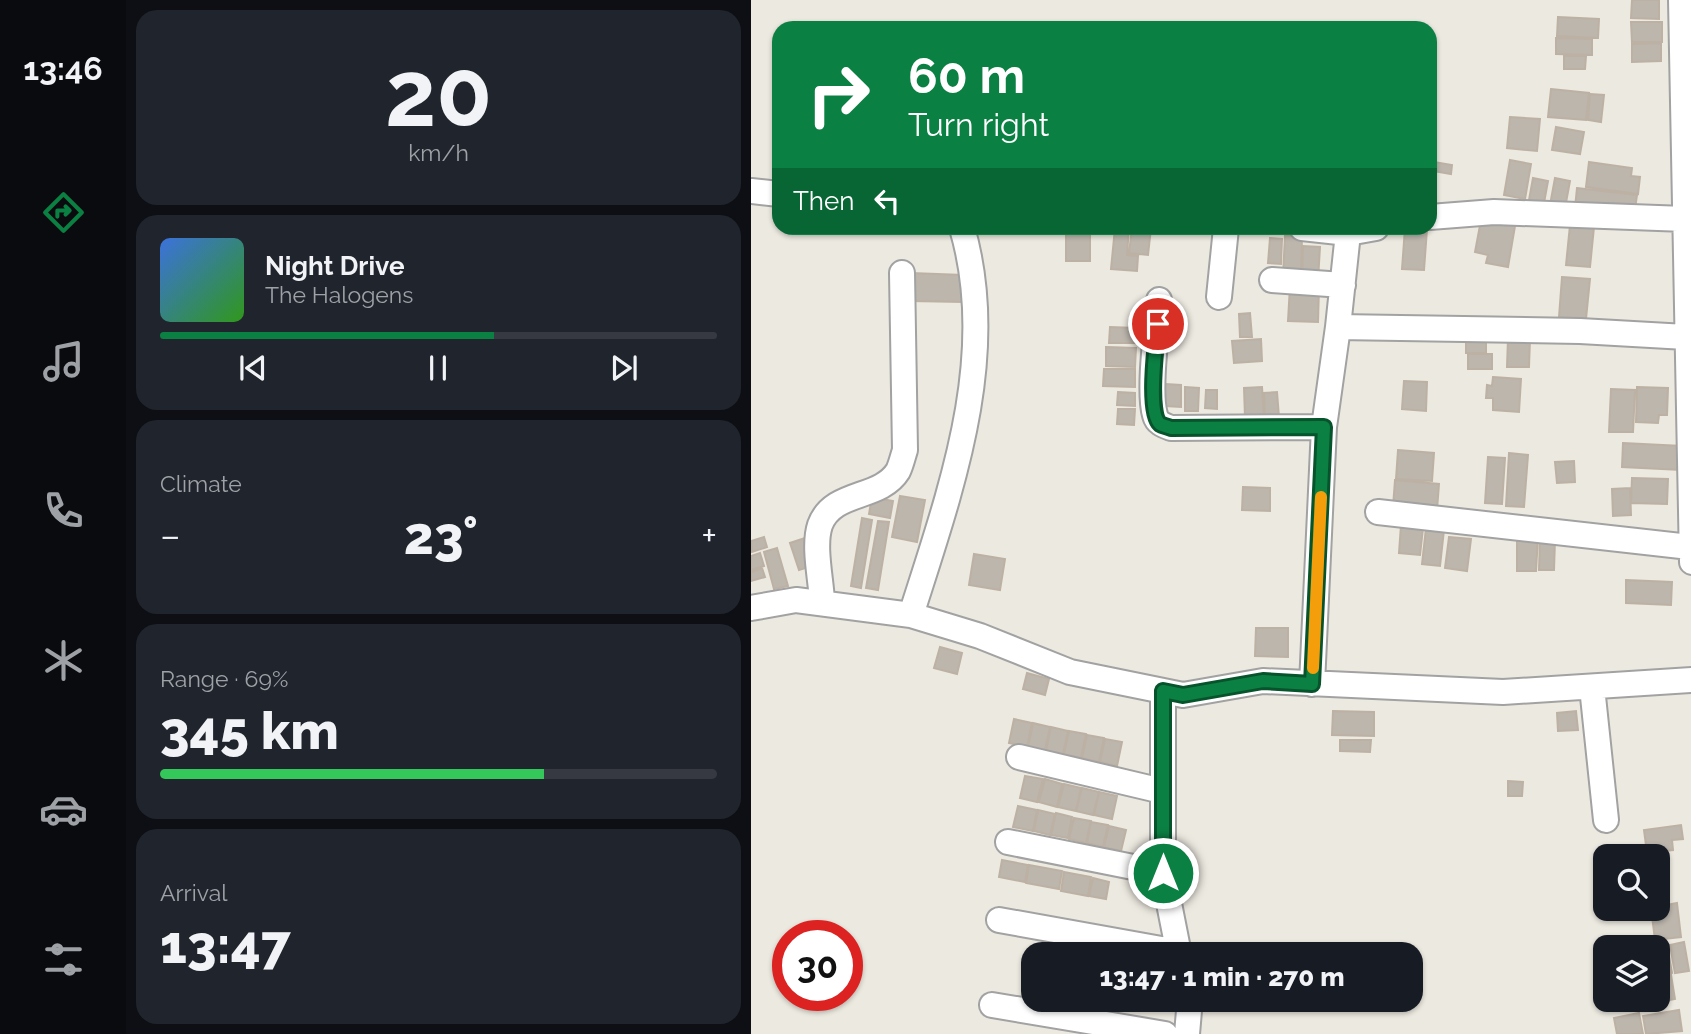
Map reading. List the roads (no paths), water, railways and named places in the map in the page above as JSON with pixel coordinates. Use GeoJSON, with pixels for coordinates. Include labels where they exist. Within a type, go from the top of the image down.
{"type":"FeatureCollection","features":[{"type":"Feature","properties":{"kind":"street"},"geometry":{"type":"LineString","coordinates":[[1377,512],[1691,555],[1687,329],[1687,50],[1681,0]]}},
{"type":"Feature","properties":{"kind":"street"},"geometry":{"type":"LineString","coordinates":[[751,191],[772,193]]}},
{"type":"Feature","properties":{"kind":"street"},"geometry":{"type":"LineString","coordinates":[[1437,216],[1494,212],[1687,226]]}},
{"type":"Feature","properties":{"kind":"street"},"geometry":{"type":"LineString","coordinates":[[911,615],[941,522],[967,421],[976,313],[973,266],[964,235]]}},
{"type":"Feature","properties":{"kind":"street"},"geometry":{"type":"LineString","coordinates":[[1219,297],[1225,235]]}},
{"type":"Feature","properties":{"kind":"street"},"geometry":{"type":"LineString","coordinates":[[1312,684],[1324,427],[1348,235]]}},
{"type":"Feature","properties":{"kind":"street"},"geometry":{"type":"LineString","coordinates":[[822,601],[819,528],[825,515],[836,504],[885,484],[898,471],[905,450],[902,273]]}},
{"type":"Feature","properties":{"kind":"street"},"geometry":{"type":"LineString","coordinates":[[1272,280],[1343,285]]}},
{"type":"Feature","properties":{"kind":"street"},"geometry":{"type":"LineString","coordinates":[[1159,300],[1153,398],[1155,415],[1160,424],[1171,428],[1324,427]]}},
{"type":"Feature","properties":{"kind":"street"},"geometry":{"type":"LineString","coordinates":[[1338,327],[1592,331],[1687,329]]}},
{"type":"Feature","properties":{"kind":"street"},"geometry":{"type":"LineString","coordinates":[[751,608],[796,600],[822,601],[911,615],[980,636],[1070,672],[1183,695],[1263,681],[1447,692],[1592,687],[1691,680]]}},
{"type":"Feature","properties":{"kind":"street"},"geometry":{"type":"LineString","coordinates":[[1592,687],[1606,820]]}},
{"type":"Feature","properties":{"kind":"street"},"geometry":{"type":"LineString","coordinates":[[1163,691],[1163,873],[1176,942]]}},
{"type":"Feature","properties":{"kind":"street"},"geometry":{"type":"LineString","coordinates":[[1019,757],[1162,791]]}},
{"type":"Feature","properties":{"kind":"street"},"geometry":{"type":"LineString","coordinates":[[1008,842],[1163,873]]}},
{"type":"Feature","properties":{"kind":"street"},"geometry":{"type":"LineString","coordinates":[[999,920],[1118,942]]}},
{"type":"Feature","properties":{"kind":"street"},"geometry":{"type":"LineString","coordinates":[[992,1005],[1165,1034]]}},
{"type":"Feature","properties":{"kind":"street"},"geometry":{"type":"LineString","coordinates":[[1187,1034],[1189,1012]]}}]}
